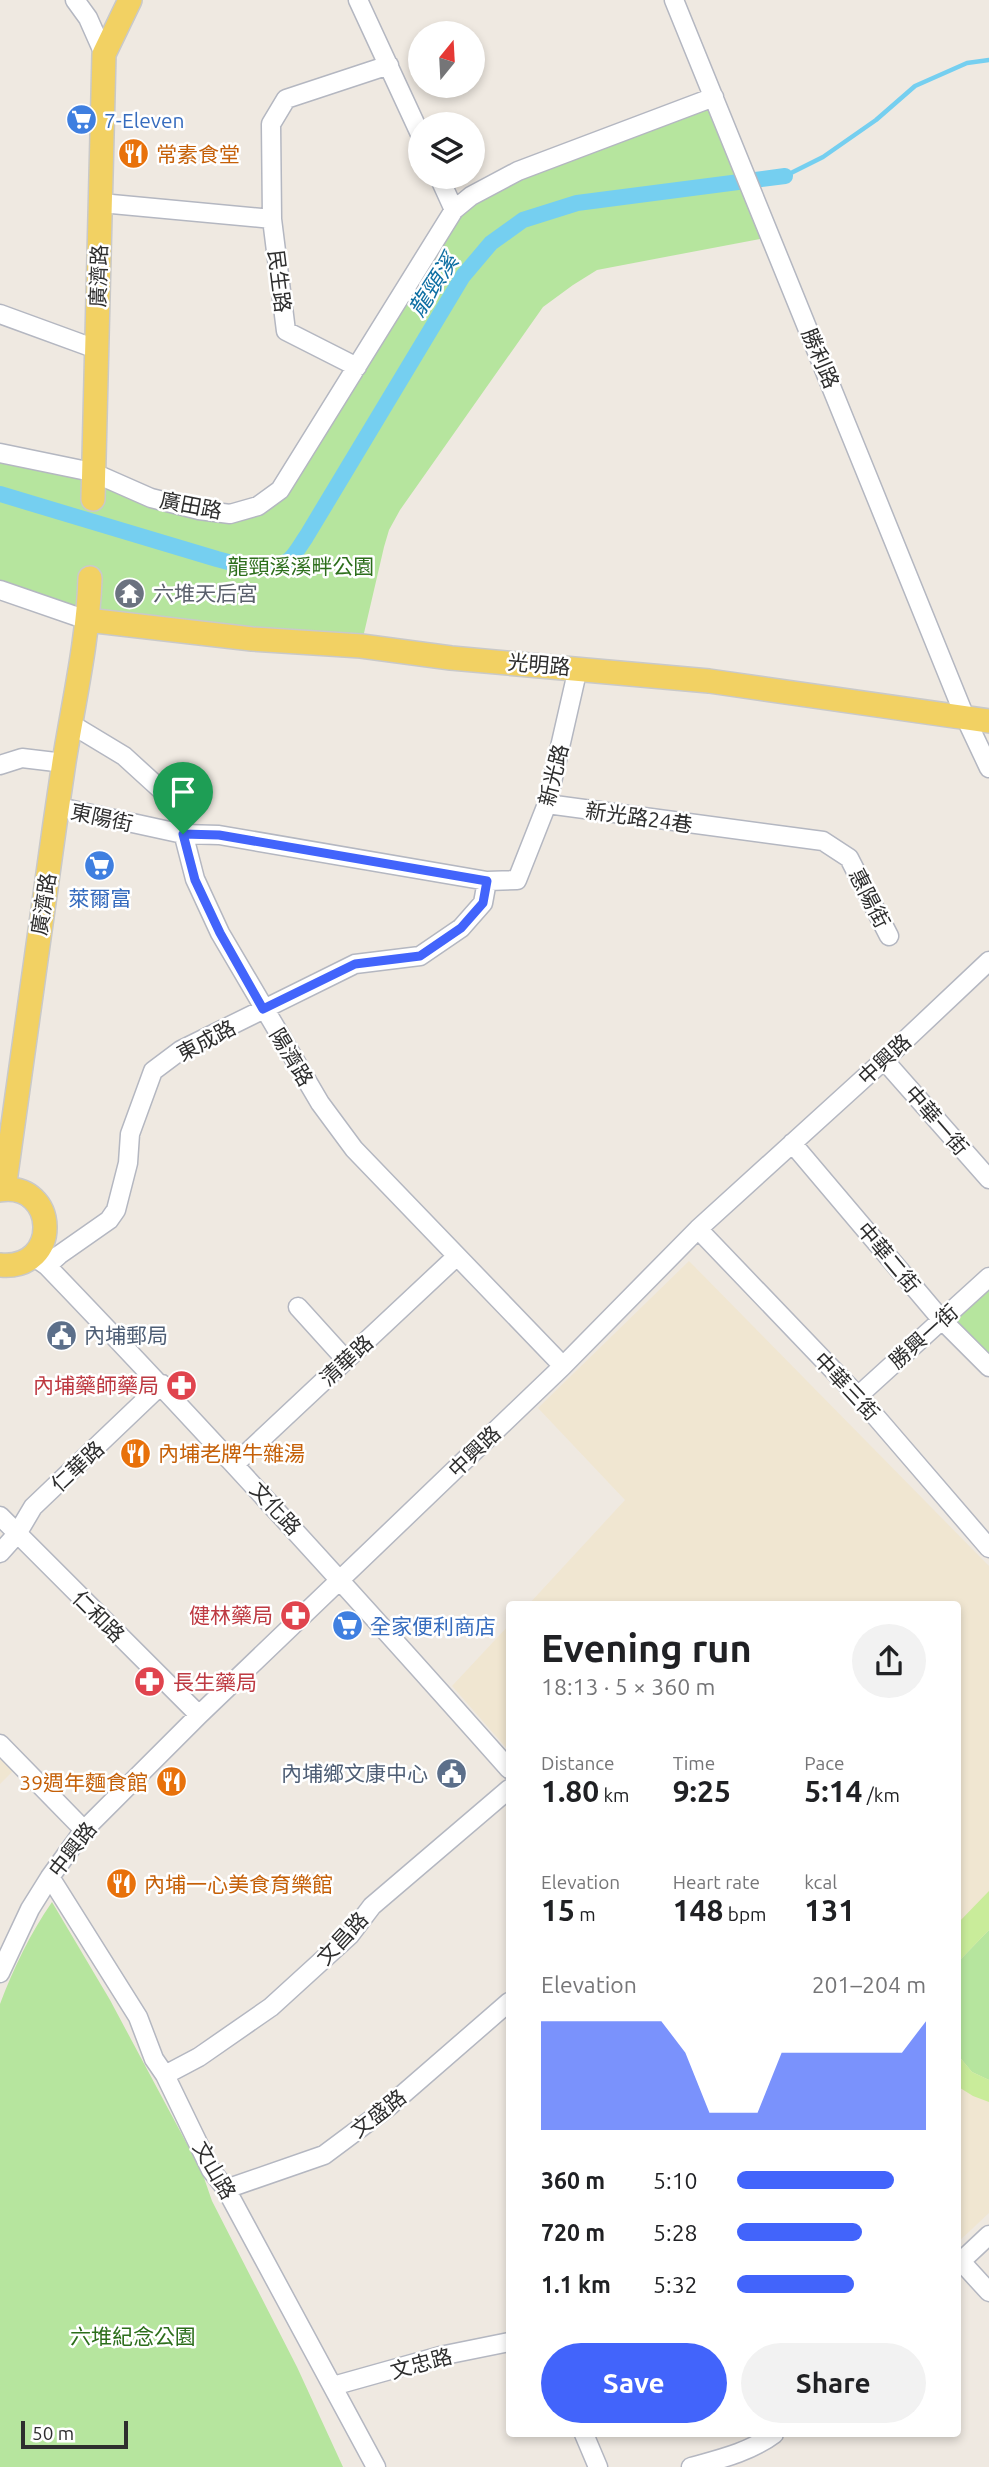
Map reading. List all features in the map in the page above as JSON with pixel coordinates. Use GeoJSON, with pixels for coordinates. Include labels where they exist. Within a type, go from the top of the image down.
{"type":"FeatureCollection","features":[{"type":"Feature","properties":{"kind":"main road"},"geometry":{"type":"LineString","coordinates":[[104,54],[130,0]]}},
{"type":"Feature","properties":{"kind":"main road","name":"廣濟路"},"geometry":{"type":"LineString","coordinates":[[93,499],[104,54]]}},
{"type":"Feature","properties":{"kind":"main road","name":"廣濟路"},"geometry":{"type":"LineString","coordinates":[[2,1189],[37,937],[83,657],[90,578]]}},
{"type":"Feature","properties":{"kind":"main road","name":"光明路"},"geometry":{"type":"LineString","coordinates":[[87,620],[238,638],[361,646],[451,658],[723,682],[989,721]]}},
{"type":"Feature","properties":{"kind":"main road"},"geometry":{"type":"LineString","coordinates":[[0,1265],[40,1261],[46,1224],[43,1212],[27,1194],[16,1189],[2,1189]]}},
{"type":"Feature","properties":{"kind":"street"},"geometry":{"type":"LineString","coordinates":[[75,0],[88,19],[104,54]]}},
{"type":"Feature","properties":{"kind":"street"},"geometry":{"type":"LineString","coordinates":[[358,0],[410,112]]}},
{"type":"Feature","properties":{"kind":"street","name":"勝利路"},"geometry":{"type":"LineString","coordinates":[[674,0],[965,717],[989,768]]}},
{"type":"Feature","properties":{"kind":"street","name":"民生路"},"geometry":{"type":"LineString","coordinates":[[357,367],[286,331],[272,219],[271,124],[286,99],[389,65]]}},
{"type":"Feature","properties":{"kind":"street"},"geometry":{"type":"LineString","coordinates":[[357,367],[454,210],[471,197],[518,171],[714,97]]}},
{"type":"Feature","properties":{"kind":"street"},"geometry":{"type":"LineString","coordinates":[[444,189],[454,210]]}},
{"type":"Feature","properties":{"kind":"street","name":"民生路"},"geometry":{"type":"LineString","coordinates":[[101,203],[272,219]]}},
{"type":"Feature","properties":{"kind":"street"},"geometry":{"type":"LineString","coordinates":[[0,314],[96,349]]}},
{"type":"Feature","properties":{"kind":"street","name":"廣田路"},"geometry":{"type":"LineString","coordinates":[[0,453],[92,472],[151,498],[198,510],[230,514],[258,506],[280,490],[357,367]]}},
{"type":"Feature","properties":{"kind":"street"},"geometry":{"type":"LineString","coordinates":[[0,590],[87,620]]}},
{"type":"Feature","properties":{"kind":"street","name":"新光路"},"geometry":{"type":"LineString","coordinates":[[517,880],[547,804],[578,668]]}},
{"type":"Feature","properties":{"kind":"street","name":"陽濟路"},"geometry":{"type":"LineString","coordinates":[[71,723],[124,756],[169,796],[178,813],[195,880],[220,933],[320,1103],[354,1149],[563,1366]]}},
{"type":"Feature","properties":{"kind":"street"},"geometry":{"type":"LineString","coordinates":[[0,765],[22,758],[64,763]]}},
{"type":"Feature","properties":{"kind":"street","name":"新光路24巷"},"geometry":{"type":"LineString","coordinates":[[547,804],[731,830]]}},
{"type":"Feature","properties":{"kind":"street","name":"東陽街"},"geometry":{"type":"LineString","coordinates":[[59,807],[183,834],[219,835],[487,881],[517,880]]}},
{"type":"Feature","properties":{"kind":"street","name":"惠陽街"},"geometry":{"type":"LineString","coordinates":[[731,830],[823,841],[849,858],[889,936]]}},
{"type":"Feature","properties":{"kind":"street","name":"東成路"},"geometry":{"type":"LineString","coordinates":[[40,1261],[59,1255],[109,1220],[116,1210],[128,1163],[130,1134],[153,1072],[181,1051],[355,964],[420,956],[461,928],[483,903],[487,881]]}},
{"type":"Feature","properties":{"kind":"street","name":"中興路"},"geometry":{"type":"LineString","coordinates":[[0,1973],[30,1909],[84,1830],[199,1715],[563,1366],[698,1229],[989,961]]}},
{"type":"Feature","properties":{"kind":"street","name":"中華一街"},"geometry":{"type":"LineString","coordinates":[[884,1060],[989,1180]]}},
{"type":"Feature","properties":{"kind":"street","name":"中華二街"},"geometry":{"type":"LineString","coordinates":[[792,1143],[941,1319],[989,1367]]}},
{"type":"Feature","properties":{"kind":"street","name":"中華三街"},"geometry":{"type":"LineString","coordinates":[[698,1229],[858,1396],[989,1548]]}},
{"type":"Feature","properties":{"kind":"street","name":"清華路"},"geometry":{"type":"LineString","coordinates":[[235,1464],[457,1256]]}},
{"type":"Feature","properties":{"kind":"street","name":"文化路"},"geometry":{"type":"LineString","coordinates":[[40,1261],[162,1384],[341,1579],[506,1766]]}},
{"type":"Feature","properties":{"kind":"street","name":"勝興一街"},"geometry":{"type":"LineString","coordinates":[[858,1396],[989,1277]]}},
{"type":"Feature","properties":{"kind":"street"},"geometry":{"type":"LineString","coordinates":[[298,1307],[346,1360]]}},
{"type":"Feature","properties":{"kind":"street","name":"仁華路"},"geometry":{"type":"LineString","coordinates":[[0,1553],[17,1534],[33,1507],[162,1384]]}},
{"type":"Feature","properties":{"kind":"street","name":"仁和路"},"geometry":{"type":"LineString","coordinates":[[0,1516],[199,1715]]}},
{"type":"Feature","properties":{"kind":"street"},"geometry":{"type":"LineString","coordinates":[[0,1744],[84,1830]]}},
{"type":"Feature","properties":{"kind":"street","name":"文昌路"},"geometry":{"type":"LineString","coordinates":[[165,2075],[199,2057],[271,2007],[350,1935],[372,1906],[506,1792]]}},
{"type":"Feature","properties":{"kind":"street","name":"文山路"},"geometry":{"type":"LineString","coordinates":[[50,1877],[138,2017],[155,2059],[211,2170],[226,2189],[376,2467]]}},
{"type":"Feature","properties":{"kind":"street","name":"文盛路"},"geometry":{"type":"LineString","coordinates":[[226,2189],[324,2155],[387,2108],[506,2005]]}},
{"type":"Feature","properties":{"kind":"street"},"geometry":{"type":"LineString","coordinates":[[961,2259],[989,2235]]}},
{"type":"Feature","properties":{"kind":"street"},"geometry":{"type":"LineString","coordinates":[[961,2263],[989,2292]]}},
{"type":"Feature","properties":{"kind":"street","name":"文忠路"},"geometry":{"type":"LineString","coordinates":[[333,2386],[440,2357],[506,2343]]}},
{"type":"Feature","properties":{"kind":"street"},"geometry":{"type":"LineString","coordinates":[[585,2437],[598,2467]]}},
{"type":"Feature","properties":{"kind":"street"},"geometry":{"type":"LineString","coordinates":[[691,2467],[734,2455],[770,2437]]}},
{"type":"Feature","properties":{"kind":"shaded area"},"geometry":{"type":"Polygon","coordinates":[[[689,1261],[989,1566],[989,2213],[961,2239],[961,1601],[532,1601],[625,1500],[538,1408],[689,1261]]]}},
{"type":"Feature","properties":{"kind":"shaded area"},"geometry":{"type":"Polygon","coordinates":[[[506,1628],[506,1748],[452,1686],[506,1628]]]}},
{"type":"Feature","properties":{"kind":"shaded area"},"geometry":{"type":"Polygon","coordinates":[[[0,1752],[17,1767],[0,1784],[0,1752]]]}},
{"type":"Feature","properties":{"kind":"green space","name":"龍頸溪溪畔公園"},"geometry":{"type":"Polygon","coordinates":[[[714,97],[770,237],[597,270],[543,307],[400,510],[389,530],[361,646],[89,625],[0,590],[0,453],[230,514],[280,490],[471,196],[714,97]]]}},
{"type":"Feature","properties":{"kind":"green space"},"geometry":{"type":"Polygon","coordinates":[[[989,1285],[989,1359],[950,1319],[989,1285]]]}},
{"type":"Feature","properties":{"kind":"green space"},"geometry":{"type":"Polygon","coordinates":[[[989,1891],[989,1930],[961,1959],[961,1920],[989,1891]]]}},
{"type":"Feature","properties":{"kind":"green space","name":"六堆紀念公園"},"geometry":{"type":"Polygon","coordinates":[[[52,1902],[110,2000],[202,2172],[212,2201],[297,2367],[343,2467],[0,2467],[0,2004],[23,1951],[52,1902]]]}},
{"type":"Feature","properties":{"kind":"green space"},"geometry":{"type":"Polygon","coordinates":[[[989,1930],[989,2080],[972,2072],[961,2059],[961,1959],[989,1930]]]}},
{"type":"Feature","properties":{"kind":"green space"},"geometry":{"type":"Polygon","coordinates":[[[961,2059],[972,2072],[989,2080],[989,2102],[961,2088],[961,2059]]]}},
{"type":"Feature","properties":{"kind":"waterway","name":"龍頸溪"},"geometry":{"type":"LineString","coordinates":[[785,176],[823,157],[876,120],[915,86],[967,63],[989,60]]}},
{"type":"Feature","properties":{"kind":"waterway","name":"龍頸溪"},"geometry":{"type":"LineString","coordinates":[[0,494],[235,564],[253,568],[281,565],[298,549],[463,276],[491,243],[523,220],[577,203],[785,176]]}},
{"type":"Feature","properties":{"kind":"place","name":"7-Eleven"},"geometry":{"type":"Point","coordinates":[81,120]}},
{"type":"Feature","properties":{"kind":"place","name":"常素食堂"},"geometry":{"type":"Point","coordinates":[133,154]}},
{"type":"Feature","properties":{"kind":"place","name":"六堆天后宮"},"geometry":{"type":"Point","coordinates":[130,593]}},
{"type":"Feature","properties":{"kind":"place","name":"萊爾富"},"geometry":{"type":"Point","coordinates":[100,866]}},
{"type":"Feature","properties":{"kind":"place","name":"內埔郵局"},"geometry":{"type":"Point","coordinates":[61,1335]}},
{"type":"Feature","properties":{"kind":"place","name":"內埔藥師藥局"},"geometry":{"type":"Point","coordinates":[182,1385]}},
{"type":"Feature","properties":{"kind":"place","name":"內埔老牌牛雜湯"},"geometry":{"type":"Point","coordinates":[135,1453]}},
{"type":"Feature","properties":{"kind":"place","name":"健林藥局"},"geometry":{"type":"Point","coordinates":[296,1615]}},
{"type":"Feature","properties":{"kind":"place","name":"全家便利商店"},"geometry":{"type":"Point","coordinates":[347,1626]}},
{"type":"Feature","properties":{"kind":"place","name":"長生藥局"},"geometry":{"type":"Point","coordinates":[150,1682]}},
{"type":"Feature","properties":{"kind":"place","name":"內埔鄉文康中心"},"geometry":{"type":"Point","coordinates":[451,1773]}},
{"type":"Feature","properties":{"kind":"place","name":"39週年麵食館"},"geometry":{"type":"Point","coordinates":[171,1782]}},
{"type":"Feature","properties":{"kind":"place","name":"內埔一心美食育樂館"},"geometry":{"type":"Point","coordinates":[121,1884]}},
{"type":"Feature","properties":{"kind":"route"},"geometry":{"type":"LineString","coordinates":[[183,834],[219,835],[487,881],[483,903],[461,928],[420,956],[355,964],[263,1009],[220,933],[195,880],[183,834]]}}]}
